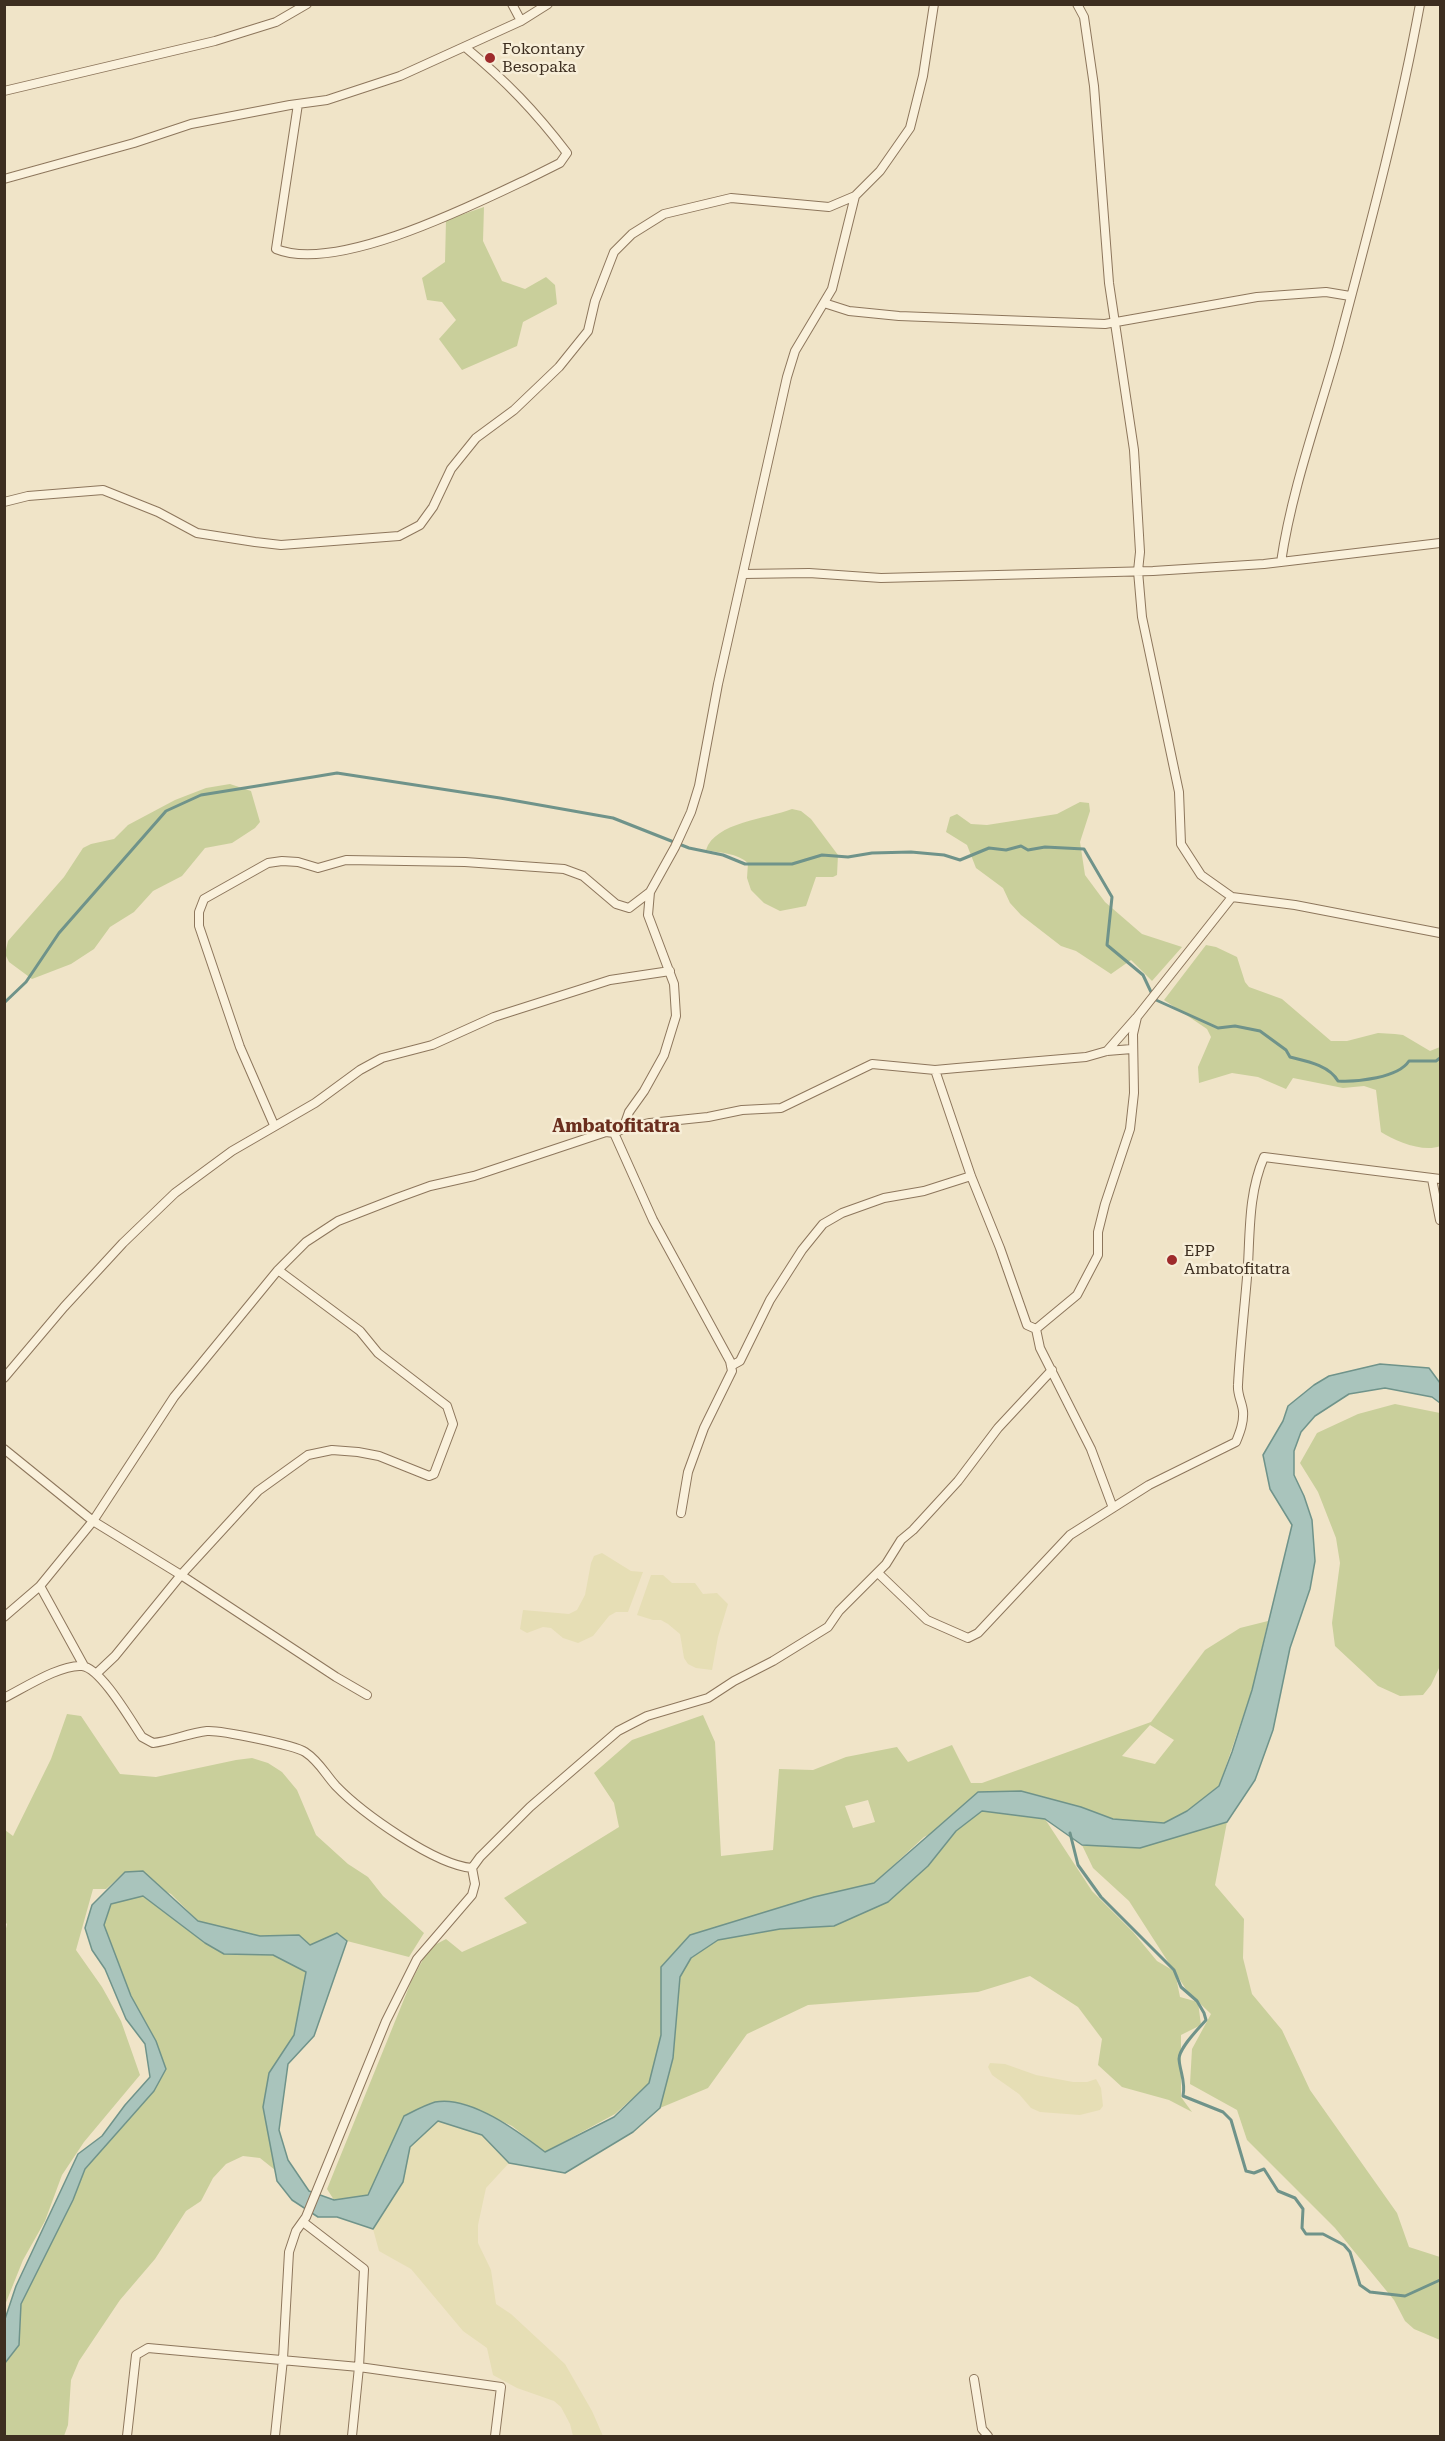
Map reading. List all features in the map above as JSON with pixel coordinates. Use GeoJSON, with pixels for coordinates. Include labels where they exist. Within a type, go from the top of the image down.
{"type":"FeatureCollection","features":[{"type":"Feature","properties":{"kind":"street"},"geometry":{"type":"LineString","coordinates":[[4,91],[95,72],[215,41],[276,22],[308,4]]}},
{"type":"Feature","properties":{"kind":"street"},"geometry":{"type":"LineString","coordinates":[[512,4],[521,21]]}},
{"type":"Feature","properties":{"kind":"street"},"geometry":{"type":"LineString","coordinates":[[4,179],[134,143],[191,124],[327,100],[400,76],[521,21],[548,4]]}},
{"type":"Feature","properties":{"kind":"street"},"geometry":{"type":"LineString","coordinates":[[4,502],[28,496],[103,490],[158,512],[197,533],[281,545],[399,536],[420,525],[433,507],[451,469],[476,438],[514,410],[559,367],[588,331],[595,301],[614,252],[632,234],[664,214],[731,198],[829,207],[855,196],[880,171],[910,128],[923,76],[934,4]]}},
{"type":"Feature","properties":{"kind":"street"},"geometry":{"type":"LineString","coordinates":[[1077,4],[1084,17],[1094,86],[1109,283],[1134,450],[1142,617],[1179,792],[1181,844],[1201,875],[1232,897],[1295,905],[1440,933]]}},
{"type":"Feature","properties":{"kind":"street"},"geometry":{"type":"LineString","coordinates":[[1281,562],[1303,466],[1350,296],[1409,66],[1420,4]]}},
{"type":"Feature","properties":{"kind":"street"},"geometry":{"type":"LineString","coordinates":[[298,104],[276,249],[289,254],[320,256],[374,244],[525,180],[560,163],[567,153],[504,79],[465,47]]}},
{"type":"Feature","properties":{"kind":"street"},"geometry":{"type":"LineString","coordinates":[[274,1125],[240,1047],[200,926],[199,912],[204,899],[268,863],[298,862],[318,868],[346,860],[465,862],[564,869],[583,876],[616,904],[629,908],[650,892],[691,813],[699,786],[718,684],[787,377],[795,351],[832,289],[855,196]]}},
{"type":"Feature","properties":{"kind":"street"},"geometry":{"type":"LineString","coordinates":[[824,303],[849,311],[899,316],[1105,324],[1257,297],[1326,292],[1350,296]]}},
{"type":"Feature","properties":{"kind":"street"},"geometry":{"type":"LineString","coordinates":[[744,573],[809,573],[881,578],[1138,571],[1281,562],[1440,543]]}},
{"type":"Feature","properties":{"kind":"street"},"geometry":{"type":"LineString","coordinates":[[623,1129],[630,1112],[664,1055],[676,1016],[674,984],[648,915],[650,892]]}},
{"type":"Feature","properties":{"kind":"street"},"geometry":{"type":"LineString","coordinates":[[1107,1051],[1137,1017],[1232,897]]}},
{"type":"Feature","properties":{"kind":"street"},"geometry":{"type":"LineString","coordinates":[[4,1378],[64,1306],[123,1243],[168,1200],[232,1151],[315,1103],[360,1070],[382,1058],[432,1045],[494,1017],[610,980],[670,971]]}},
{"type":"Feature","properties":{"kind":"street"},"geometry":{"type":"LineString","coordinates":[[1036,1329],[1077,1296],[1098,1255],[1098,1232],[1105,1204],[1130,1129],[1134,1093],[1132,1049],[1137,1017]]}},
{"type":"Feature","properties":{"kind":"street"},"geometry":{"type":"LineString","coordinates":[[4,1617],[40,1586],[93,1521],[174,1397],[278,1270],[306,1242],[338,1221],[430,1186],[474,1176],[606,1132],[614,1133],[650,1123],[708,1118],[742,1110],[780,1108],[872,1064],[936,1070],[1086,1058],[1107,1051],[1132,1049]]}},
{"type":"Feature","properties":{"kind":"street"},"geometry":{"type":"LineString","coordinates":[[936,1070],[971,1176],[1000,1248],[1027,1325],[1036,1329]]}},
{"type":"Feature","properties":{"kind":"street"},"geometry":{"type":"LineString","coordinates":[[614,1133],[652,1220],[732,1371],[705,1428],[688,1472],[681,1513]]}},
{"type":"Feature","properties":{"kind":"street"},"geometry":{"type":"LineString","coordinates":[[878,1573],[927,1620],[968,1638],[978,1633],[1070,1535],[1149,1485],[1236,1442],[1243,1424],[1243,1411],[1237,1391],[1248,1266],[1249,1215],[1258,1171],[1264,1157],[1436,1179],[1440,1220]]}},
{"type":"Feature","properties":{"kind":"street"},"geometry":{"type":"LineString","coordinates":[[731,1366],[740,1361],[770,1300],[802,1250],[823,1224],[842,1213],[884,1198],[924,1191],[971,1176]]}},
{"type":"Feature","properties":{"kind":"street"},"geometry":{"type":"LineString","coordinates":[[97,1673],[115,1656],[182,1575],[258,1491],[308,1455],[332,1450],[358,1452],[379,1456],[429,1476],[434,1474],[453,1424],[447,1406],[378,1353],[360,1331],[278,1270]]}},
{"type":"Feature","properties":{"kind":"street"},"geometry":{"type":"LineString","coordinates":[[1036,1329],[1040,1348],[1091,1449],[1113,1508]]}},
{"type":"Feature","properties":{"kind":"street"},"geometry":{"type":"LineString","coordinates":[[275,2436],[283,2359],[289,2252],[296,2231],[305,2219],[386,2021],[417,1959],[472,1896],[475,1884],[472,1868],[480,1857],[530,1807],[618,1731],[647,1716],[708,1698],[734,1680],[828,1627],[839,1611],[878,1573],[901,1540],[958,1481],[998,1428],[1052,1370]]}},
{"type":"Feature","properties":{"kind":"street"},"geometry":{"type":"LineString","coordinates":[[4,1449],[93,1521],[182,1575],[367,1695]]}},
{"type":"Feature","properties":{"kind":"street"},"geometry":{"type":"LineString","coordinates":[[40,1586],[84,1666]]}},
{"type":"Feature","properties":{"kind":"street"},"geometry":{"type":"LineString","coordinates":[[4,1698],[66,1667],[84,1666],[97,1673],[142,1737],[153,1743],[208,1731],[228,1733],[304,1751],[320,1764],[336,1786],[374,1819],[446,1862],[472,1868]]}},
{"type":"Feature","properties":{"kind":"street"},"geometry":{"type":"LineString","coordinates":[[305,2219],[364,2269],[359,2367],[352,2436]]}},
{"type":"Feature","properties":{"kind":"street"},"geometry":{"type":"LineString","coordinates":[[127,2436],[136,2355],[148,2348],[359,2367],[501,2387],[495,2436]]}},
{"type":"Feature","properties":{"kind":"street"},"geometry":{"type":"LineString","coordinates":[[974,2379],[982,2429],[988,2436]]}},
{"type":"Feature","properties":{"kind":"shaded area"},"geometry":{"type":"Polygon","coordinates":[[[602,1553],[631,1571],[643,1572],[628,1612],[616,1612],[609,1616],[593,1636],[578,1643],[563,1638],[551,1628],[543,1627],[527,1633],[520,1629],[523,1610],[569,1614],[577,1610],[585,1595],[594,1556],[602,1553]]]}},
{"type":"Feature","properties":{"kind":"shaded area"},"geometry":{"type":"Polygon","coordinates":[[[651,1575],[663,1575],[672,1583],[695,1583],[703,1594],[717,1593],[728,1604],[718,1637],[712,1670],[696,1668],[688,1664],[684,1658],[680,1634],[668,1624],[661,1620],[637,1615],[651,1575]]]}},
{"type":"Feature","properties":{"kind":"shaded area"},"geometry":{"type":"Polygon","coordinates":[[[990,2063],[1005,2064],[1036,2075],[1073,2082],[1087,2082],[1096,2079],[1101,2088],[1103,2106],[1100,2110],[1080,2115],[1040,2112],[1031,2108],[1019,2094],[992,2075],[988,2067],[990,2063]]]}},
{"type":"Feature","properties":{"kind":"shaded area"},"geometry":{"type":"Polygon","coordinates":[[[438,2121],[482,2135],[509,2163],[486,2188],[478,2225],[478,2243],[491,2270],[496,2304],[511,2314],[565,2364],[592,2411],[603,2436],[573,2436],[570,2424],[561,2407],[554,2401],[517,2388],[493,2375],[487,2348],[463,2331],[411,2269],[379,2251],[373,2229],[403,2182],[410,2147],[438,2121]]]}},
{"type":"Feature","properties":{"kind":"green space"},"geometry":{"type":"Polygon","coordinates":[[[484,207],[483,241],[502,281],[525,289],[546,277],[555,285],[557,304],[523,322],[517,346],[462,370],[439,339],[456,320],[442,302],[427,300],[422,278],[445,262],[446,220],[484,207]]]}},
{"type":"Feature","properties":{"kind":"green space"},"geometry":{"type":"Polygon","coordinates":[[[230,784],[251,791],[260,822],[255,828],[232,843],[205,848],[182,876],[153,891],[134,912],[110,927],[94,949],[71,964],[32,979],[9,962],[5,954],[8,941],[64,877],[83,848],[114,839],[128,825],[175,800],[206,788],[230,784]]]}},
{"type":"Feature","properties":{"kind":"green space"},"geometry":{"type":"Polygon","coordinates":[[[1080,802],[1089,803],[1090,811],[1080,842],[1085,875],[1105,902],[1142,934],[1182,947],[1152,981],[1131,960],[1111,974],[1076,951],[1061,946],[1021,915],[1010,903],[1003,888],[976,868],[967,845],[946,832],[950,817],[957,814],[971,824],[987,825],[1057,814],[1080,802]]]}},
{"type":"Feature","properties":{"kind":"green space"},"geometry":{"type":"Polygon","coordinates":[[[792,809],[801,811],[811,819],[838,855],[837,875],[816,877],[806,906],[780,911],[764,903],[751,890],[747,878],[748,863],[734,855],[706,850],[711,841],[731,827],[792,809]]]}},
{"type":"Feature","properties":{"kind":"green space"},"geometry":{"type":"Polygon","coordinates":[[[1206,945],[1237,957],[1245,982],[1249,987],[1282,999],[1331,1041],[1347,1041],[1378,1033],[1403,1035],[1430,1051],[1440,1047],[1440,1146],[1418,1147],[1381,1132],[1376,1090],[1364,1086],[1343,1088],[1293,1078],[1286,1089],[1258,1077],[1232,1073],[1199,1083],[1198,1067],[1211,1037],[1207,1029],[1164,1000],[1206,945]]]}},
{"type":"Feature","properties":{"kind":"green space"},"geometry":{"type":"Polygon","coordinates":[[[1395,1404],[1440,1413],[1440,1666],[1431,1685],[1423,1695],[1400,1696],[1378,1686],[1335,1646],[1332,1623],[1340,1563],[1336,1538],[1318,1492],[1300,1463],[1317,1433],[1358,1414],[1395,1404]]]}},
{"type":"Feature","properties":{"kind":"green space"},"geometry":{"type":"Polygon","coordinates":[[[1268,1621],[1252,1690],[1219,1786],[1187,1811],[1164,1823],[1113,1819],[1081,1807],[1022,1791],[924,1837],[874,1883],[814,1897],[690,1935],[661,1967],[661,2035],[649,2083],[615,2114],[545,2152],[512,2126],[465,2104],[436,2102],[387,2157],[368,2195],[334,2200],[327,2189],[411,1982],[429,1948],[446,1939],[462,1952],[527,1923],[504,1898],[619,1827],[614,1803],[594,1773],[632,1740],[703,1715],[715,1742],[721,1856],[773,1850],[779,1769],[813,1770],[846,1757],[897,1747],[908,1762],[952,1745],[971,1783],[982,1783],[1151,1722],[1205,1650],[1240,1628],[1268,1621]],[[1150,1725],[1122,1756],[1155,1764],[1174,1740],[1150,1725]],[[868,1800],[845,1806],[853,1828],[875,1822],[868,1800]]]}},
{"type":"Feature","properties":{"kind":"green space"},"geometry":{"type":"Polygon","coordinates":[[[67,1714],[81,1716],[120,1774],[156,1777],[252,1758],[268,1763],[282,1772],[297,1790],[316,1835],[348,1864],[368,1877],[383,1896],[424,1933],[409,1957],[347,1941],[337,1933],[310,1945],[299,1935],[260,1936],[198,1921],[171,1894],[125,1872],[106,1889],[93,1889],[76,1950],[102,1987],[121,2021],[140,2075],[84,2142],[62,2175],[45,2221],[23,2260],[5,2305],[4,1937],[7,1924],[4,1921],[5,1830],[13,1836],[51,1759],[67,1714]]]}},
{"type":"Feature","properties":{"kind":"green space"},"geometry":{"type":"Polygon","coordinates":[[[982,1811],[1045,1819],[1092,1891],[1133,1932],[1157,1961],[1174,1971],[1129,1901],[1093,1868],[1082,1845],[1140,1848],[1227,1822],[1215,1885],[1244,1919],[1243,1958],[1252,1994],[1282,2030],[1310,2090],[1397,2213],[1409,2247],[1440,2257],[1440,2340],[1414,2329],[1405,2321],[1394,2300],[1335,2228],[1247,2140],[1237,2110],[1190,2084],[1192,2049],[1211,2014],[1187,1991],[1175,1972],[1180,1997],[1198,2002],[1201,2025],[1181,2035],[1181,2097],[1192,2112],[1169,2100],[1122,2087],[1098,2065],[1102,2039],[1078,2007],[1030,1976],[978,1992],[808,2005],[747,2034],[708,2088],[660,2108],[673,2058],[680,1977],[691,1958],[718,1939],[780,1929],[834,1926],[888,1902],[928,1866],[956,1831],[982,1811]]]}},
{"type":"Feature","properties":{"kind":"green space"},"geometry":{"type":"Polygon","coordinates":[[[143,1896],[205,1943],[224,1954],[273,1955],[306,1972],[294,2035],[269,2073],[263,2107],[275,2170],[260,2158],[243,2156],[226,2164],[213,2178],[201,2201],[186,2211],[155,2259],[120,2300],[79,2361],[71,2380],[68,2425],[64,2436],[5,2436],[5,2363],[19,2345],[21,2304],[73,2200],[85,2169],[153,2091],[166,2069],[156,2041],[131,1996],[104,1925],[111,1904],[143,1896]]]}},
{"type":"Feature","properties":{"kind":"water"},"geometry":{"type":"Polygon","coordinates":[[[1380,1364],[1429,1368],[1440,1383],[1440,1403],[1432,1397],[1385,1388],[1349,1394],[1315,1416],[1301,1432],[1294,1451],[1294,1475],[1312,1520],[1315,1561],[1310,1589],[1290,1648],[1273,1730],[1255,1780],[1227,1822],[1140,1848],[1082,1845],[1045,1819],[982,1811],[956,1831],[928,1866],[888,1902],[834,1926],[780,1929],[718,1940],[691,1958],[680,1977],[673,2058],[660,2108],[633,2132],[565,2173],[509,2163],[482,2135],[438,2121],[410,2147],[403,2182],[373,2229],[337,2217],[318,2217],[292,2200],[277,2181],[263,2107],[269,2073],[294,2035],[306,1972],[273,1955],[224,1954],[205,1943],[143,1896],[111,1904],[104,1925],[131,1996],[156,2041],[166,2069],[154,2091],[85,2169],[73,2200],[21,2304],[19,2345],[5,2363],[5,2319],[16,2286],[78,2154],[102,2136],[150,2077],[145,2044],[126,2019],[105,1969],[92,1950],[85,1928],[92,1905],[125,1872],[143,1871],[198,1921],[260,1936],[299,1935],[310,1945],[337,1933],[347,1941],[314,2036],[288,2064],[279,2130],[288,2160],[309,2191],[334,2200],[368,2195],[404,2116],[435,2102],[449,2101],[478,2109],[508,2126],[545,2152],[614,2117],[649,2083],[661,2035],[661,1967],[690,1935],[814,1897],[874,1883],[978,1792],[1021,1791],[1081,1807],[1113,1819],[1164,1823],[1187,1811],[1219,1786],[1252,1690],[1292,1525],[1270,1489],[1263,1455],[1283,1421],[1288,1406],[1314,1385],[1329,1376],[1380,1364]]]}},
{"type":"Feature","properties":{"kind":"waterway"},"geometry":{"type":"LineString","coordinates":[[4,1003],[26,982],[59,933],[166,811],[201,795],[337,773],[613,818],[689,848],[723,855],[745,864],[792,864],[822,855],[848,857],[872,853],[911,852],[944,855],[960,860],[989,848],[1006,850],[1021,846],[1028,850],[1045,847],[1084,849],[1112,897],[1107,945],[1143,975],[1151,992]]}},
{"type":"Feature","properties":{"kind":"waterway"},"geometry":{"type":"LineString","coordinates":[[1156,1000],[1218,1028],[1235,1026],[1260,1031],[1286,1050],[1290,1057],[1323,1067],[1338,1081],[1376,1078],[1404,1067],[1409,1061],[1436,1061],[1440,1058]]}},
{"type":"Feature","properties":{"kind":"waterway"},"geometry":{"type":"LineString","coordinates":[[1070,1833],[1078,1865],[1101,1897],[1174,1970],[1181,1987],[1197,2001],[1204,2013],[1206,2020],[1180,2055],[1183,2096],[1223,2112],[1231,2120],[1246,2171],[1254,2173],[1264,2169],[1278,2191],[1295,2198],[1303,2209],[1302,2228],[1306,2234],[1323,2234],[1344,2245],[1350,2252],[1360,2285],[1370,2292],[1405,2296],[1440,2280]]}},
{"type":"Feature","properties":{"kind":"place","name":"Fokontany Besopaka"},"geometry":{"type":"Point","coordinates":[490,58]}},
{"type":"Feature","properties":{"kind":"place","name":"EPP Ambatofitatra"},"geometry":{"type":"Point","coordinates":[1172,1260]}},
{"type":"Feature","properties":{"kind":"district","name":"Ambatofitatra"},"geometry":{"type":"Point","coordinates":[616,1127]}}]}
